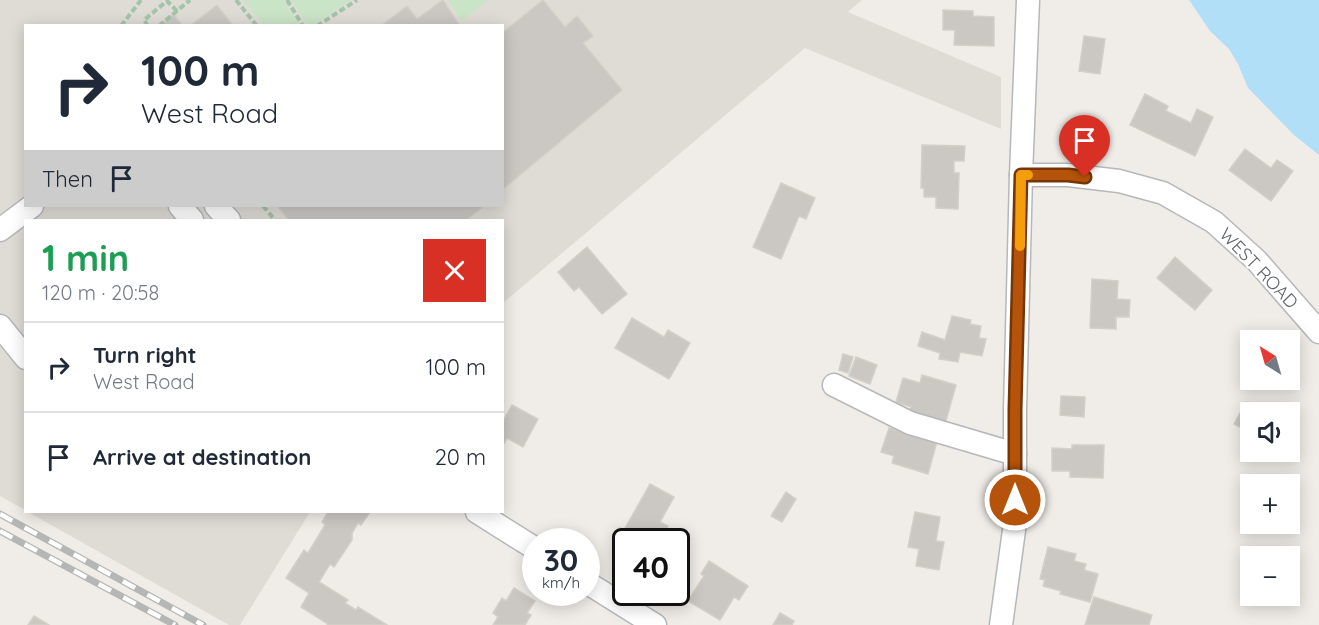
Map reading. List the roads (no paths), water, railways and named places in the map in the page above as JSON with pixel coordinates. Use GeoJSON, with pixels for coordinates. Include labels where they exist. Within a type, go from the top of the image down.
{"type":"FeatureCollection","features":[{"type":"Feature","properties":{"kind":"street"},"geometry":{"type":"LineString","coordinates":[[1001,625],[1015,523],[1021,175],[1028,0]]}},
{"type":"Feature","properties":{"kind":"street","name":"WEST ROAD"},"geometry":{"type":"LineString","coordinates":[[1021,175],[1068,175],[1109,180],[1163,193],[1214,222],[1257,261],[1319,332]]}},
{"type":"Feature","properties":{"kind":"street"},"geometry":{"type":"LineString","coordinates":[[0,230],[31,207]]}},
{"type":"Feature","properties":{"kind":"street"},"geometry":{"type":"LineString","coordinates":[[181,207],[191,219]]}},
{"type":"Feature","properties":{"kind":"street"},"geometry":{"type":"LineString","coordinates":[[217,207],[228,219]]}},
{"type":"Feature","properties":{"kind":"street"},"geometry":{"type":"LineString","coordinates":[[0,326],[24,356]]}},
{"type":"Feature","properties":{"kind":"street"},"geometry":{"type":"LineString","coordinates":[[834,385],[910,423],[1015,454]]}},
{"type":"Feature","properties":{"kind":"street"},"geometry":{"type":"LineString","coordinates":[[479,513],[522,540]]}},
{"type":"Feature","properties":{"kind":"street"},"geometry":{"type":"LineString","coordinates":[[600,591],[655,625]]}},
{"type":"Feature","properties":{"kind":"water"},"geometry":{"type":"Polygon","coordinates":[[[1189,0],[1319,0],[1319,155],[1294,135],[1248,88],[1229,49],[1210,31],[1189,0]]]}},
{"type":"Feature","properties":{"kind":"railway"},"geometry":{"type":"LineString","coordinates":[[0,514],[203,625]]}},
{"type":"Feature","properties":{"kind":"railway"},"geometry":{"type":"LineString","coordinates":[[0,531],[175,625]]}}]}
